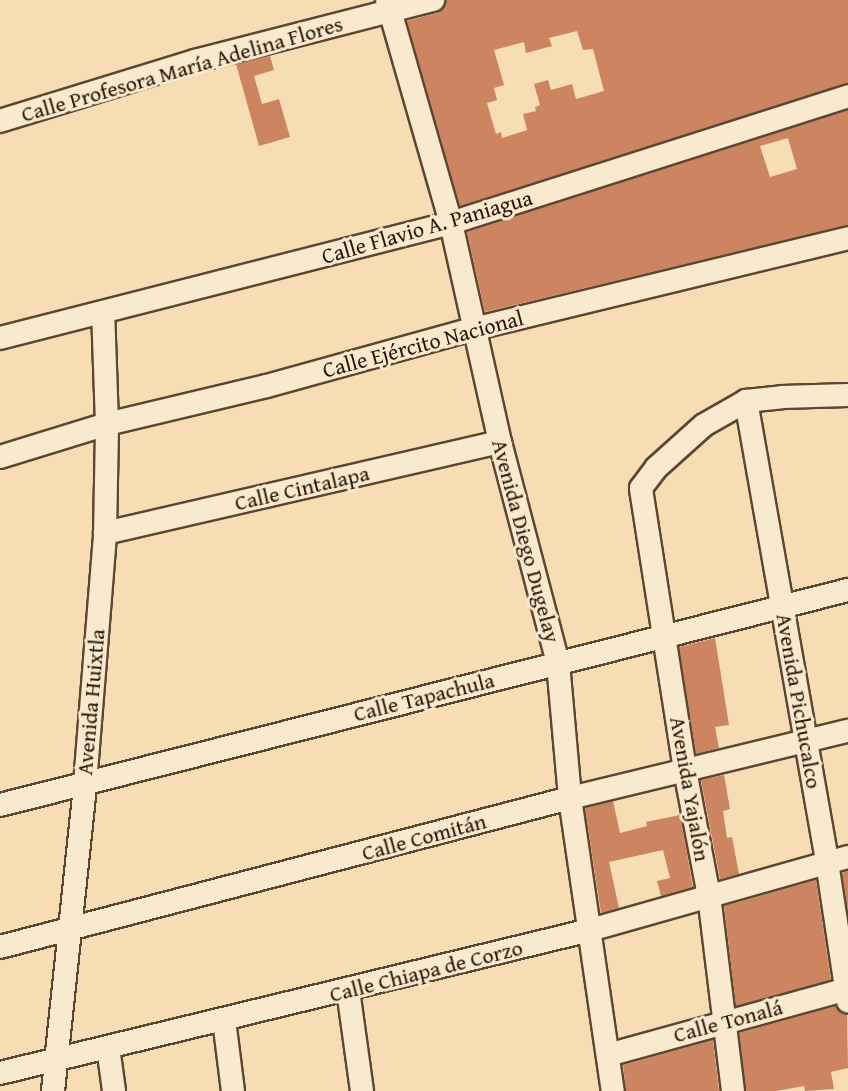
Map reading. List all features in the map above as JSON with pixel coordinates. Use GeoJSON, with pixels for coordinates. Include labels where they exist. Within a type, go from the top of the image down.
{"type":"FeatureCollection","features":[{"type":"Feature","properties":{"kind":"street","name":"Calle Profesora María Adelina Flores"},"geometry":{"type":"LineString","coordinates":[[0,121],[388,6],[433,0]]}},
{"type":"Feature","properties":{"kind":"street","name":"Avenida Diego Dugelay"},"geometry":{"type":"LineString","coordinates":[[388,6],[452,223],[473,329],[500,442],[558,663],[570,798],[613,1091]]}},
{"type":"Feature","properties":{"kind":"street","name":"Calle Flavio A. Paniagua"},"geometry":{"type":"LineString","coordinates":[[0,338],[452,223],[848,96]]}},
{"type":"Feature","properties":{"kind":"street","name":"Calle Ejército Nacional"},"geometry":{"type":"LineString","coordinates":[[0,457],[107,423],[267,386],[473,329],[848,238]]}},
{"type":"Feature","properties":{"kind":"street","name":"Avenida Huixtla"},"geometry":{"type":"LineString","coordinates":[[53,1091],[85,784],[105,533],[107,423],[103,312]]}},
{"type":"Feature","properties":{"kind":"street"},"geometry":{"type":"LineString","coordinates":[[746,401],[782,396],[848,395]]}},
{"type":"Feature","properties":{"kind":"street","name":"Avenida Yajalón"},"geometry":{"type":"LineString","coordinates":[[733,1091],[709,896],[685,770],[641,488],[656,468],[704,425],[746,401]]}},
{"type":"Feature","properties":{"kind":"street","name":"Avenida Pichucalco"},"geometry":{"type":"LineString","coordinates":[[746,401],[806,740],[838,859],[847,993]]}},
{"type":"Feature","properties":{"kind":"street","name":"Calle Cintalapa"},"geometry":{"type":"LineString","coordinates":[[105,533],[500,442]]}},
{"type":"Feature","properties":{"kind":"street","name":"Calle Tapachula"},"geometry":{"type":"LineString","coordinates":[[0,805],[848,590]]}},
{"type":"Feature","properties":{"kind":"street","name":"Calle Comitán"},"geometry":{"type":"LineString","coordinates":[[0,947],[570,798],[848,731]]}},
{"type":"Feature","properties":{"kind":"street","name":"Calle Chiapa de Corzo"},"geometry":{"type":"LineString","coordinates":[[0,1073],[590,930],[838,859]]}},
{"type":"Feature","properties":{"kind":"street"},"geometry":{"type":"LineString","coordinates":[[348,990],[362,1091]]}},
{"type":"Feature","properties":{"kind":"street","name":"Calle Tonalá"},"geometry":{"type":"LineString","coordinates":[[608,1054],[724,1022],[847,993]]}},
{"type":"Feature","properties":{"kind":"street"},"geometry":{"type":"LineString","coordinates":[[224,1020],[233,1091]]}},
{"type":"Feature","properties":{"kind":"street"},"geometry":{"type":"LineString","coordinates":[[108,1047],[114,1091]]}},
{"type":"Feature","properties":{"kind":"building"},"geometry":{"type":"Polygon","coordinates":[[[446,0],[848,0],[848,83],[460,206],[407,21],[437,13],[443,9],[446,0]],[[577,31],[549,38],[552,46],[526,53],[524,42],[494,50],[504,85],[494,88],[497,100],[487,103],[496,134],[501,132],[502,138],[527,130],[523,114],[536,111],[535,107],[540,105],[534,84],[548,80],[551,90],[572,84],[576,99],[604,91],[593,49],[583,50],[577,31]]]}},
{"type":"Feature","properties":{"kind":"building"},"geometry":{"type":"Polygon","coordinates":[[[270,56],[274,70],[254,76],[262,104],[279,99],[290,137],[259,146],[236,64],[270,56]]]}},
{"type":"Feature","properties":{"kind":"building"},"geometry":{"type":"Polygon","coordinates":[[[848,110],[848,225],[485,312],[467,232],[848,110]],[[788,138],[760,146],[770,177],[797,169],[788,138]]]}},
{"type":"Feature","properties":{"kind":"building"},"geometry":{"type":"Polygon","coordinates":[[[715,638],[729,725],[715,727],[719,748],[696,754],[679,647],[715,638]]]}},
{"type":"Feature","properties":{"kind":"building"},"geometry":{"type":"Polygon","coordinates":[[[724,775],[730,809],[723,811],[727,838],[732,837],[739,874],[720,879],[701,780],[724,775]]]}},
{"type":"Feature","properties":{"kind":"building"},"geometry":{"type":"Polygon","coordinates":[[[613,801],[620,833],[647,826],[646,822],[680,815],[693,887],[661,896],[657,881],[670,878],[663,850],[609,862],[619,908],[601,913],[585,808],[613,801]]]}},
{"type":"Feature","properties":{"kind":"building"},"geometry":{"type":"Polygon","coordinates":[[[848,871],[848,911],[842,873],[848,871]]]}},
{"type":"Feature","properties":{"kind":"building"},"geometry":{"type":"Polygon","coordinates":[[[816,880],[831,980],[736,1006],[724,906],[816,880]]]}},
{"type":"Feature","properties":{"kind":"building"},"geometry":{"type":"Polygon","coordinates":[[[836,1006],[847,1014],[848,1068],[831,1072],[834,1089],[805,1091],[804,1086],[776,1091],[746,1091],[739,1033],[836,1006]]]}},
{"type":"Feature","properties":{"kind":"building"},"geometry":{"type":"Polygon","coordinates":[[[713,1040],[719,1091],[626,1091],[623,1065],[713,1040]]]}}]}
